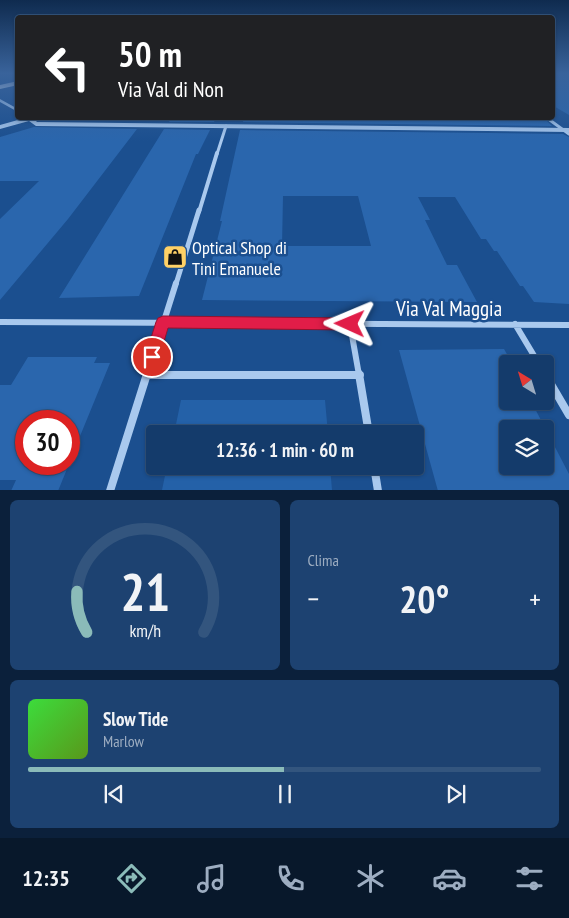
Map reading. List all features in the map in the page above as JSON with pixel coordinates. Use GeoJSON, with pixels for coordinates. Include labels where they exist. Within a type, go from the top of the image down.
{"type":"FeatureCollection","features":[{"type":"Feature","properties":{"kind":"street"},"geometry":{"type":"LineString","coordinates":[[0,100],[15,109]]}},
{"type":"Feature","properties":{"kind":"street"},"geometry":{"type":"LineString","coordinates":[[0,127],[23,120]]}},
{"type":"Feature","properties":{"kind":"street"},"geometry":{"type":"LineString","coordinates":[[31,120],[36,124],[568,131]]}},
{"type":"Feature","properties":{"kind":"street"},"geometry":{"type":"LineString","coordinates":[[550,120],[568,131]]}},
{"type":"Feature","properties":{"kind":"street"},"geometry":{"type":"LineString","coordinates":[[110,490],[226,126]]}},
{"type":"Feature","properties":{"kind":"street","name":"Via Val Maggia"},"geometry":{"type":"LineString","coordinates":[[0,322],[569,325]]}},
{"type":"Feature","properties":{"kind":"street"},"geometry":{"type":"LineString","coordinates":[[350,324],[368,425]]}},
{"type":"Feature","properties":{"kind":"street"},"geometry":{"type":"LineString","coordinates":[[515,324],[534,355]]}},
{"type":"Feature","properties":{"kind":"street"},"geometry":{"type":"LineString","coordinates":[[147,374],[360,375]]}},
{"type":"Feature","properties":{"kind":"street"},"geometry":{"type":"LineString","coordinates":[[554,389],[569,415]]}},
{"type":"Feature","properties":{"kind":"street"},"geometry":{"type":"LineString","coordinates":[[376,475],[378,490]]}},
{"type":"Feature","properties":{"kind":"shaded area"},"geometry":{"type":"Polygon","coordinates":[[[181,400],[325,400],[327,425],[176,425],[181,400]]]}},
{"type":"Feature","properties":{"kind":"shaded area"},"geometry":{"type":"Polygon","coordinates":[[[165,475],[331,475],[332,490],[162,490],[165,475]]]}},
{"type":"Feature","properties":{"kind":"building"},"geometry":{"type":"Polygon","coordinates":[[[555,96],[569,96],[569,115],[555,107],[555,96]]]}},
{"type":"Feature","properties":{"kind":"building"},"geometry":{"type":"Polygon","coordinates":[[[58,120],[144,120],[143,121],[58,120]]]}},
{"type":"Feature","properties":{"kind":"building"},"geometry":{"type":"Polygon","coordinates":[[[170,120],[215,120],[214,122],[169,122],[170,120]]]}},
{"type":"Feature","properties":{"kind":"building"},"geometry":{"type":"Polygon","coordinates":[[[244,120],[546,120],[552,126],[243,122],[244,120]]]}},
{"type":"Feature","properties":{"kind":"building"},"geometry":{"type":"Polygon","coordinates":[[[34,127],[137,129],[68,219],[0,300],[0,219],[39,181],[0,181],[0,137],[34,127]]]}},
{"type":"Feature","properties":{"kind":"building"},"geometry":{"type":"Polygon","coordinates":[[[164,129],[210,130],[198,154],[196,154],[139,296],[59,298],[164,129]]]}},
{"type":"Feature","properties":{"kind":"building"},"geometry":{"type":"Polygon","coordinates":[[[240,130],[563,134],[569,137],[569,304],[534,302],[523,286],[520,286],[497,251],[494,251],[486,239],[481,239],[455,197],[418,197],[430,220],[425,220],[447,265],[457,265],[477,302],[202,300],[222,221],[220,221],[240,130]],[[283,196],[282,246],[371,246],[358,196],[283,196]]]}},
{"type":"Feature","properties":{"kind":"building"},"geometry":{"type":"Polygon","coordinates":[[[504,349],[507,355],[499,355],[499,410],[536,410],[541,420],[499,420],[499,475],[554,475],[554,445],[569,474],[569,490],[438,490],[424,440],[424,425],[420,425],[399,350],[504,349]]]}},
{"type":"Feature","properties":{"kind":"building"},"geometry":{"type":"Polygon","coordinates":[[[28,357],[97,357],[94,363],[110,363],[80,436],[80,410],[15,410],[15,475],[65,475],[58,490],[11,490],[16,480],[0,480],[0,385],[11,385],[28,357]]]}},
{"type":"Feature","properties":{"kind":"place","name":"Optical Shop di Tini Emanuele"},"geometry":{"type":"Point","coordinates":[175,257]}},
{"type":"Feature","properties":{"kind":"route"},"geometry":{"type":"LineString","coordinates":[[152,357],[163,322],[350,324]]}}]}
